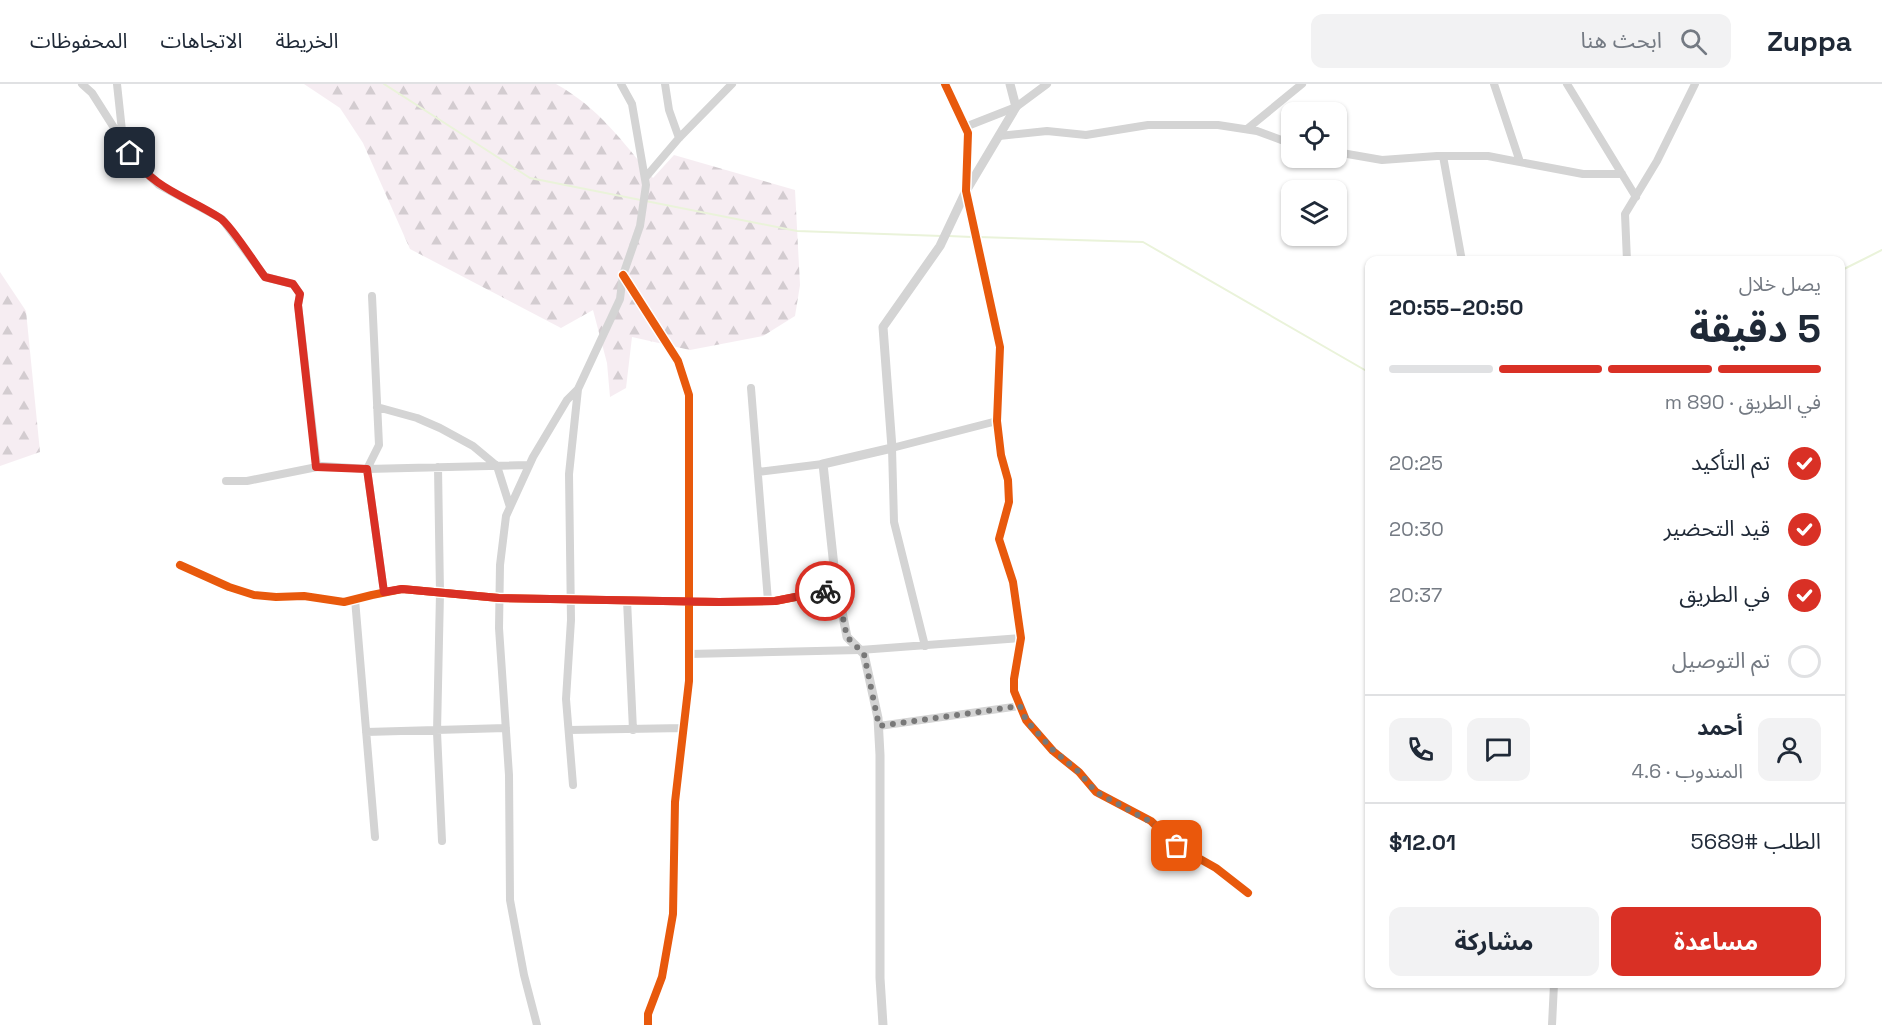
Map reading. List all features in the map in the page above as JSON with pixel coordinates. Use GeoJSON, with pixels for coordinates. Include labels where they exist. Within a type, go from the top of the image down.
{"type":"FeatureCollection","features":[{"type":"Feature","properties":{"kind":"street"},"geometry":{"type":"LineString","coordinates":[[82,84],[92,93],[137,164],[159,185],[222,219],[265,277],[293,284],[300,294],[298,305],[316,467]]}},
{"type":"Feature","properties":{"kind":"street"},"geometry":{"type":"LineString","coordinates":[[117,84],[123,141]]}},
{"type":"Feature","properties":{"kind":"street"},"geometry":{"type":"LineString","coordinates":[[573,785],[566,699],[571,600],[569,474],[578,390],[620,299],[623,275],[640,226],[646,185],[632,104],[621,84]]}},
{"type":"Feature","properties":{"kind":"street"},"geometry":{"type":"LineString","coordinates":[[665,84],[669,110],[679,138]]}},
{"type":"Feature","properties":{"kind":"street"},"geometry":{"type":"LineString","coordinates":[[645,178],[679,138],[732,84]]}},
{"type":"Feature","properties":{"kind":"street"},"geometry":{"type":"LineString","coordinates":[[945,84],[968,133],[966,191],[1000,347],[997,421],[1001,455],[1008,480],[1009,502],[999,539],[1013,582],[1021,638],[1014,691],[1026,720],[1096,792],[1151,822],[1177,846],[1216,868],[1248,893]]}},
{"type":"Feature","properties":{"kind":"street"},"geometry":{"type":"LineString","coordinates":[[925,646],[894,522],[892,448],[883,327],[940,246],[966,191],[1016,107],[1010,84]]}},
{"type":"Feature","properties":{"kind":"street"},"geometry":{"type":"LineString","coordinates":[[965,127],[1016,107],[1047,84]]}},
{"type":"Feature","properties":{"kind":"street"},"geometry":{"type":"LineString","coordinates":[[1247,129],[1302,84]]}},
{"type":"Feature","properties":{"kind":"street"},"geometry":{"type":"LineString","coordinates":[[1494,84],[1520,162]]}},
{"type":"Feature","properties":{"kind":"street"},"geometry":{"type":"LineString","coordinates":[[1568,84],[1636,197]]}},
{"type":"Feature","properties":{"kind":"street"},"geometry":{"type":"LineString","coordinates":[[1627,256],[1625,214],[1657,161],[1695,84]]}},
{"type":"Feature","properties":{"kind":"street"},"geometry":{"type":"LineString","coordinates":[[999,136],[1047,131],[1086,135],[1148,125],[1218,125],[1257,131],[1281,140]]}},
{"type":"Feature","properties":{"kind":"street"},"geometry":{"type":"LineString","coordinates":[[1347,154],[1382,160],[1488,156],[1583,174],[1622,174]]}},
{"type":"Feature","properties":{"kind":"street"},"geometry":{"type":"LineString","coordinates":[[1443,156],[1461,256]]}},
{"type":"Feature","properties":{"kind":"street"},"geometry":{"type":"LineString","coordinates":[[623,275],[678,361],[689,395],[689,681],[675,802],[673,914],[662,976],[648,1014],[648,1025]]}},
{"type":"Feature","properties":{"kind":"street"},"geometry":{"type":"LineString","coordinates":[[372,296],[379,446],[367,469],[384,592]]}},
{"type":"Feature","properties":{"kind":"street"},"geometry":{"type":"LineString","coordinates":[[751,388],[768,601]]}},
{"type":"Feature","properties":{"kind":"street"},"geometry":{"type":"LineString","coordinates":[[537,1025],[524,975],[510,900],[506,728],[499,628],[500,565],[506,516],[530,465],[567,400],[578,390]]}},
{"type":"Feature","properties":{"kind":"street"},"geometry":{"type":"LineString","coordinates":[[377,407],[417,418],[473,446],[497,465],[511,507]]}},
{"type":"Feature","properties":{"kind":"street"},"geometry":{"type":"LineString","coordinates":[[758,472],[823,464],[997,421]]}},
{"type":"Feature","properties":{"kind":"street"},"geometry":{"type":"LineString","coordinates":[[823,464],[837,589],[847,637],[864,654],[879,726],[883,1025]]}},
{"type":"Feature","properties":{"kind":"street"},"geometry":{"type":"LineString","coordinates":[[226,481],[247,481],[316,467],[367,469],[530,465]]}},
{"type":"Feature","properties":{"kind":"street"},"geometry":{"type":"LineString","coordinates":[[438,467],[440,593],[437,730],[442,841]]}},
{"type":"Feature","properties":{"kind":"street"},"geometry":{"type":"LineString","coordinates":[[180,565],[229,587],[254,595],[304,596],[344,602],[402,589],[499,598],[768,601],[837,589]]}},
{"type":"Feature","properties":{"kind":"street"},"geometry":{"type":"LineString","coordinates":[[355,599],[375,837]]}},
{"type":"Feature","properties":{"kind":"street"},"geometry":{"type":"LineString","coordinates":[[627,600],[633,730]]}},
{"type":"Feature","properties":{"kind":"street"},"geometry":{"type":"LineString","coordinates":[[689,654],[860,650],[1021,638]]}},
{"type":"Feature","properties":{"kind":"street"},"geometry":{"type":"LineString","coordinates":[[879,726],[1020,706]]}},
{"type":"Feature","properties":{"kind":"street"},"geometry":{"type":"LineString","coordinates":[[366,732],[506,728]]}},
{"type":"Feature","properties":{"kind":"street"},"geometry":{"type":"LineString","coordinates":[[569,730],[684,728]]}},
{"type":"Feature","properties":{"kind":"street"},"geometry":{"type":"LineString","coordinates":[[1552,1025],[1554,988]]}},
{"type":"Feature","properties":{"kind":"green space"},"geometry":{"type":"Polygon","coordinates":[[[304,84],[556,84],[571,93],[597,115],[620,138],[653,178],[674,155],[795,190],[800,285],[795,316],[763,336],[690,350],[632,337],[626,388],[610,397],[607,363],[593,310],[561,328],[410,249],[363,143],[340,108],[304,84]]]}},
{"type":"Feature","properties":{"kind":"green space"},"geometry":{"type":"Polygon","coordinates":[[[0,272],[26,311],[40,452],[0,466],[0,272]]]}},
{"type":"Feature","properties":{"kind":"waterway"},"geometry":{"type":"LineString","coordinates":[[384,84],[530,178],[797,231],[942,236]]}},
{"type":"Feature","properties":{"kind":"waterway"},"geometry":{"type":"LineString","coordinates":[[948,236],[972,237]]}},
{"type":"Feature","properties":{"kind":"waterway"},"geometry":{"type":"LineString","coordinates":[[978,237],[1143,242],[1365,370]]}},
{"type":"Feature","properties":{"kind":"waterway"},"geometry":{"type":"LineString","coordinates":[[1845,268],[1882,250]]}},
{"type":"Feature","properties":{"kind":"cycle path"},"geometry":{"type":"LineString","coordinates":[[945,84],[968,133],[966,191],[1000,347],[997,421],[1001,455],[1008,480],[1009,502],[999,539],[1013,582],[1021,638],[1014,691],[1026,720],[1053,751],[1079,772],[1096,792],[1151,821],[1177,846],[1216,868],[1248,893]]}},
{"type":"Feature","properties":{"kind":"cycle path"},"geometry":{"type":"LineString","coordinates":[[623,275],[678,361],[689,395],[689,681],[675,802],[673,914],[662,977],[648,1014],[648,1025]]}},
{"type":"Feature","properties":{"kind":"cycle path"},"geometry":{"type":"LineString","coordinates":[[180,565],[229,587],[254,595],[304,596],[344,602],[402,589],[499,598],[719,602],[775,601],[837,589]]}},
{"type":"Feature","properties":{"kind":"way so far"},"geometry":{"type":"LineString","coordinates":[[825,591],[837,589],[847,637],[864,654],[879,726],[1020,706],[1026,720],[1096,792],[1151,822],[1177,846]]}},
{"type":"Feature","properties":{"kind":"route"},"geometry":{"type":"LineString","coordinates":[[130,153],[137,164],[159,185],[222,219],[265,277],[293,284],[300,294],[298,305],[316,467],[367,469],[384,592],[402,589],[499,598],[719,602],[775,601],[825,591]]}}]}
